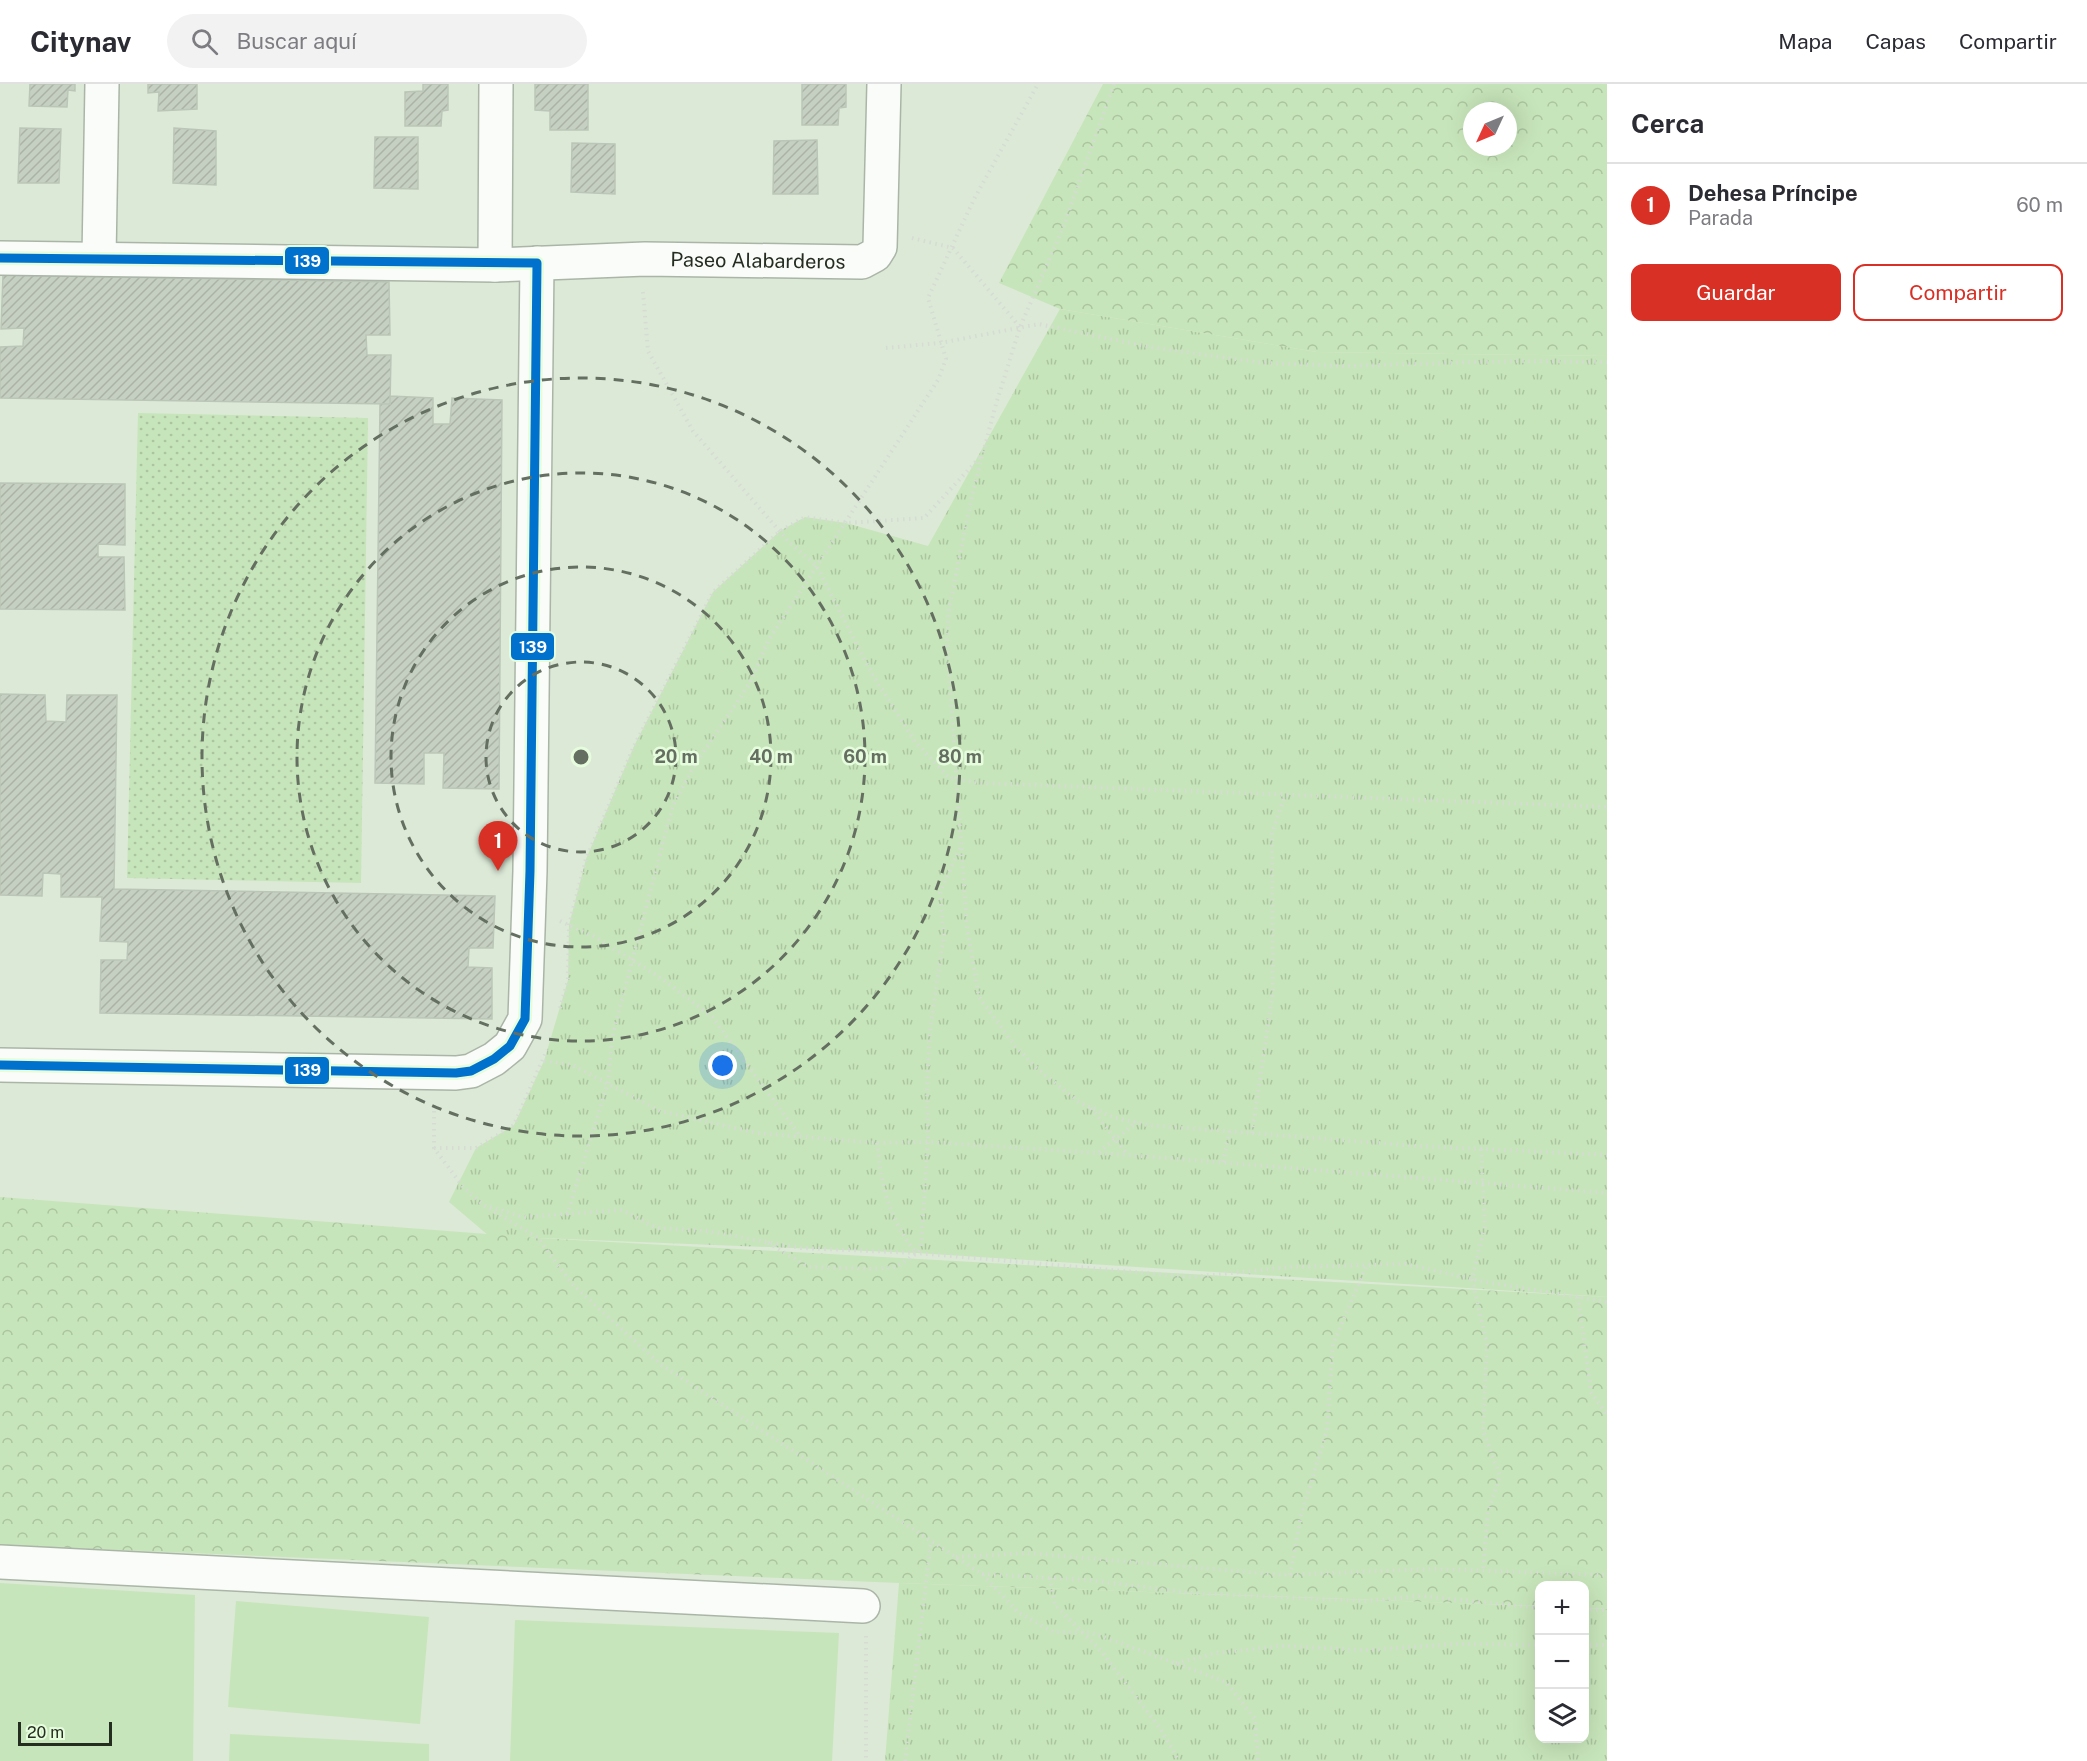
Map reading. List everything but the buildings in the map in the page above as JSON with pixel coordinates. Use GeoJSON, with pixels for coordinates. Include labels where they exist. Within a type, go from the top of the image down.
{"type":"FeatureCollection","features":[{"type":"Feature","properties":{"kind":"street"},"geometry":{"type":"LineString","coordinates":[[99,258],[102,84]]}},
{"type":"Feature","properties":{"kind":"street"},"geometry":{"type":"LineString","coordinates":[[495,265],[496,84]]}},
{"type":"Feature","properties":{"kind":"street","name":"Paseo Alabarderos"},"geometry":{"type":"LineString","coordinates":[[0,258],[495,265],[645,259],[862,262],[875,255],[880,247],[884,84]]}},
{"type":"Feature","properties":{"kind":"street"},"geometry":{"type":"LineString","coordinates":[[0,1065],[456,1073],[471,1071],[494,1059],[510,1046],[525,1019],[529,919],[537,263]]}},
{"type":"Feature","properties":{"kind":"street"},"geometry":{"type":"LineString","coordinates":[[0,1562],[863,1605]]}},
{"type":"Feature","properties":{"kind":"path"},"geometry":{"type":"LineString","coordinates":[[567,1215],[608,1083],[612,1038],[673,805],[694,766],[750,683],[768,641],[938,380],[946,359],[928,297],[953,248],[974,199],[1038,84]]}},
{"type":"Feature","properties":{"kind":"path"},"geometry":{"type":"LineString","coordinates":[[1114,84],[1062,230],[1020,327],[983,454],[949,609],[947,644],[954,780],[967,927],[979,997],[1015,1046],[1035,1067],[1080,1103],[1113,1117],[1137,1122],[1252,1133],[1481,1149],[1607,1155]]}},
{"type":"Feature","properties":{"kind":"path"},"geometry":{"type":"LineString","coordinates":[[881,230],[953,248],[1020,327]]}},
{"type":"Feature","properties":{"kind":"path"},"geometry":{"type":"LineString","coordinates":[[645,259],[643,292],[648,351],[693,431],[780,531],[816,565],[872,674],[915,742],[939,770],[954,780],[1607,807]]}},
{"type":"Feature","properties":{"kind":"path"},"geometry":{"type":"LineString","coordinates":[[886,348],[940,343],[1039,324],[1149,347],[1264,363],[1345,366],[1517,361],[1607,362]]}},
{"type":"Feature","properties":{"kind":"path"},"geometry":{"type":"LineString","coordinates":[[559,1011],[568,980],[569,925],[586,858],[634,746],[713,592],[780,531],[805,517],[846,523],[924,518],[983,454]]}},
{"type":"Feature","properties":{"kind":"path"},"geometry":{"type":"LineString","coordinates":[[1252,1133],[1273,991],[1272,833],[1285,795]]}},
{"type":"Feature","properties":{"kind":"path"},"geometry":{"type":"LineString","coordinates":[[765,1241],[809,1267],[874,1269],[896,1267],[917,1253],[921,1246],[928,1142],[927,1086],[930,1030],[944,934],[940,893],[961,842]]}},
{"type":"Feature","properties":{"kind":"path"},"geometry":{"type":"LineString","coordinates":[[529,919],[558,920],[597,938],[664,980],[712,1017],[801,1137]]}},
{"type":"Feature","properties":{"kind":"path"},"geometry":{"type":"LineString","coordinates":[[434,1148],[476,1148],[514,1125],[544,1061],[550,1041]]}},
{"type":"Feature","properties":{"kind":"path"},"geometry":{"type":"LineString","coordinates":[[544,1061],[572,1065],[608,1083],[625,1095],[660,1111],[757,1133],[877,1143],[928,1142],[1128,1155],[1607,1193]]}},
{"type":"Feature","properties":{"kind":"path"},"geometry":{"type":"LineString","coordinates":[[434,1071],[434,1148],[464,1188],[485,1206],[538,1238],[572,1284],[660,1364],[982,1574],[1018,1612],[1053,1632],[1093,1633],[1226,1682],[1255,1719],[1257,1761]]}},
{"type":"Feature","properties":{"kind":"path"},"geometry":{"type":"LineString","coordinates":[[1090,1107],[1128,1155]]}},
{"type":"Feature","properties":{"kind":"path"},"geometry":{"type":"LineString","coordinates":[[1099,1153],[1137,1122]]}},
{"type":"Feature","properties":{"kind":"path"},"geometry":{"type":"LineString","coordinates":[[1223,1162],[1230,1131]]}},
{"type":"Feature","properties":{"kind":"path"},"geometry":{"type":"LineString","coordinates":[[877,1143],[882,1183],[898,1230],[917,1253]]}},
{"type":"Feature","properties":{"kind":"path"},"geometry":{"type":"LineString","coordinates":[[1481,1149],[1485,1227],[1472,1279],[1487,1344],[1483,1430],[1500,1476],[1488,1512],[1483,1570]]}},
{"type":"Feature","properties":{"kind":"path"},"geometry":{"type":"LineString","coordinates":[[485,1206],[523,1217],[622,1210],[657,1228],[706,1231],[801,1248],[917,1253],[1192,1277],[1292,1267],[1405,1264],[1472,1279],[1607,1302]]}},
{"type":"Feature","properties":{"kind":"path"},"geometry":{"type":"LineString","coordinates":[[1290,1575],[1301,1516],[1327,1430],[1333,1344],[1367,1265]]}},
{"type":"Feature","properties":{"kind":"path"},"geometry":{"type":"LineString","coordinates":[[1578,1297],[1591,1392],[1607,1415]]}},
{"type":"Feature","properties":{"kind":"path"},"geometry":{"type":"LineString","coordinates":[[905,1761],[931,1541]]}},
{"type":"Feature","properties":{"kind":"path"},"geometry":{"type":"LineString","coordinates":[[956,1557],[1027,1553],[1290,1575],[1434,1569],[1607,1575]]}},
{"type":"Feature","properties":{"kind":"path"},"geometry":{"type":"LineString","coordinates":[[982,1574],[1050,1578],[1203,1593],[1366,1601],[1422,1596],[1535,1608]]}},
{"type":"Feature","properties":{"kind":"path"},"geometry":{"type":"LineString","coordinates":[[1050,1578],[1055,1605],[1084,1633],[1135,1695],[1161,1730],[1179,1761]]}},
{"type":"Feature","properties":{"kind":"path"},"geometry":{"type":"LineString","coordinates":[[863,1605],[868,1653],[866,1761]]}},
{"type":"Feature","properties":{"kind":"path"},"geometry":{"type":"LineString","coordinates":[[1589,1609],[1607,1610]]}},
{"type":"Feature","properties":{"kind":"path"},"geometry":{"type":"LineString","coordinates":[[1175,1663],[1218,1653],[1281,1646],[1367,1650],[1457,1644],[1535,1645]]}},
{"type":"Feature","properties":{"kind":"path"},"geometry":{"type":"LineString","coordinates":[[1589,1645],[1607,1645]]}},
{"type":"Feature","properties":{"kind":"green space"},"geometry":{"type":"Polygon","coordinates":[[[1103,84],[1607,84],[1607,356],[1317,352],[1060,309],[999,283],[1103,84]]]}},
{"type":"Feature","properties":{"kind":"green space"},"geometry":{"type":"Polygon","coordinates":[[[1060,309],[1317,352],[1607,356],[1607,1297],[917,1253],[489,1236],[449,1202],[476,1148],[514,1125],[544,1061],[568,980],[569,925],[586,859],[634,746],[713,592],[780,531],[805,517],[846,523],[928,546],[1060,309]]]}},
{"type":"Feature","properties":{"kind":"green space"},"geometry":{"type":"Polygon","coordinates":[[[138,413],[368,418],[361,883],[127,878],[138,413]]]}},
{"type":"Feature","properties":{"kind":"green space"},"geometry":{"type":"Polygon","coordinates":[[[0,1197],[538,1238],[1607,1297],[1607,1609],[1589,1608],[1589,1581],[1535,1581],[1535,1606],[899,1583],[0,1545],[0,1197]]]}},
{"type":"Feature","properties":{"kind":"green space"},"geometry":{"type":"Polygon","coordinates":[[[0,1583],[195,1595],[193,1761],[0,1761],[0,1583]]]}},
{"type":"Feature","properties":{"kind":"green space"},"geometry":{"type":"Polygon","coordinates":[[[899,1583],[1535,1606],[1535,1743],[1589,1743],[1589,1608],[1607,1609],[1607,1761],[885,1761],[899,1583]]]}},
{"type":"Feature","properties":{"kind":"green space"},"geometry":{"type":"Polygon","coordinates":[[[236,1601],[429,1617],[420,1724],[228,1707],[236,1601]]]}},
{"type":"Feature","properties":{"kind":"green space"},"geometry":{"type":"Polygon","coordinates":[[[515,1620],[839,1633],[832,1761],[510,1761],[515,1620]]]}},
{"type":"Feature","properties":{"kind":"green space"},"geometry":{"type":"Polygon","coordinates":[[[230,1734],[429,1744],[429,1761],[229,1761],[230,1734]]]}},
{"type":"Feature","properties":{"kind":"transit line","name":"139"},"geometry":{"type":"LineString","coordinates":[[0,258],[537,263],[530,871],[525,1019],[510,1046],[494,1059],[471,1071],[456,1073],[0,1065]]}},
{"type":"Feature","properties":{"kind":"place","name":"Dehesa Príncipe"},"geometry":{"type":"Point","coordinates":[498,871]}}]}
